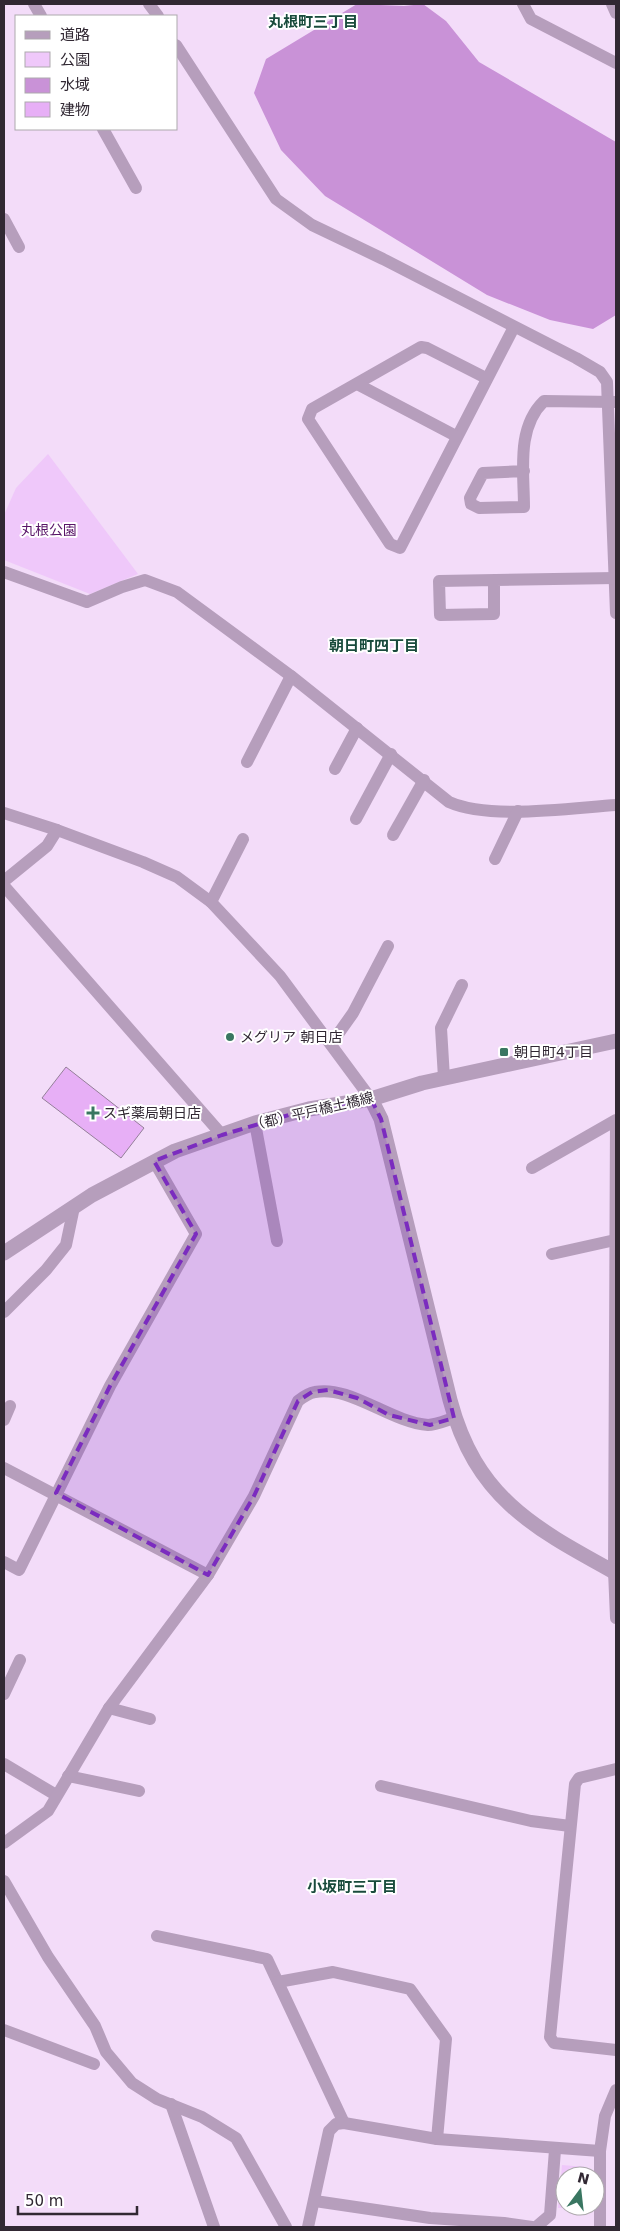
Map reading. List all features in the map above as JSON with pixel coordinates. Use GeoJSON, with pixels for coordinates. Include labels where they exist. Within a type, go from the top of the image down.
{"type":"FeatureCollection","features":[{"type":"Feature","properties":{"kind":"street"},"geometry":{"type":"LineString","coordinates":[[34,4],[40,15]]}},
{"type":"Feature","properties":{"kind":"street"},"geometry":{"type":"LineString","coordinates":[[149,4],[157,15]]}},
{"type":"Feature","properties":{"kind":"street"},"geometry":{"type":"LineString","coordinates":[[523,4],[532,20],[616,63]]}},
{"type":"Feature","properties":{"kind":"street"},"geometry":{"type":"LineString","coordinates":[[612,4],[616,13]]}},
{"type":"Feature","properties":{"kind":"street"},"geometry":{"type":"LineString","coordinates":[[178,48],[276,199],[312,226],[383,259],[600,372],[607,382],[612,402],[616,614]]}},
{"type":"Feature","properties":{"kind":"street"},"geometry":{"type":"LineString","coordinates":[[105,130],[136,188]]}},
{"type":"Feature","properties":{"kind":"street"},"geometry":{"type":"LineString","coordinates":[[4,219],[19,247]]}},
{"type":"Feature","properties":{"kind":"street"},"geometry":{"type":"LineString","coordinates":[[486,378],[427,348],[421,348],[312,409],[308,419],[390,544],[400,548],[456,436],[514,327]]}},
{"type":"Feature","properties":{"kind":"street"},"geometry":{"type":"LineString","coordinates":[[357,384],[456,436]]}},
{"type":"Feature","properties":{"kind":"street"},"geometry":{"type":"LineString","coordinates":[[524,471],[483,473],[470,498],[471,504],[479,508],[524,508],[524,471],[524,434],[534,411],[544,401],[612,402]]}},
{"type":"Feature","properties":{"kind":"street"},"geometry":{"type":"LineString","coordinates":[[4,572],[87,602],[122,587],[145,580],[177,592],[291,676],[424,780],[449,802],[462,808],[518,811],[616,805]]}},
{"type":"Feature","properties":{"kind":"street"},"geometry":{"type":"LineString","coordinates":[[494,580],[494,614],[440,615],[439,581],[494,580],[615,578]]}},
{"type":"Feature","properties":{"kind":"street"},"geometry":{"type":"LineString","coordinates":[[247,762],[291,676]]}},
{"type":"Feature","properties":{"kind":"street"},"geometry":{"type":"LineString","coordinates":[[335,769],[358,728]]}},
{"type":"Feature","properties":{"kind":"street"},"geometry":{"type":"LineString","coordinates":[[356,819],[391,754]]}},
{"type":"Feature","properties":{"kind":"street"},"geometry":{"type":"LineString","coordinates":[[393,834],[424,780]]}},
{"type":"Feature","properties":{"kind":"street"},"geometry":{"type":"LineString","coordinates":[[495,859],[518,811]]}},
{"type":"Feature","properties":{"kind":"street"},"geometry":{"type":"LineString","coordinates":[[4,813],[58,830],[143,862],[177,878],[211,902],[280,976],[371,1099],[381,1119],[454,1418],[477,1463],[497,1492],[509,1505],[548,1536],[615,1572]]}},
{"type":"Feature","properties":{"kind":"street"},"geometry":{"type":"LineString","coordinates":[[4,881],[47,846],[58,830]]}},
{"type":"Feature","properties":{"kind":"street"},"geometry":{"type":"LineString","coordinates":[[211,902],[243,839]]}},
{"type":"Feature","properties":{"kind":"street"},"geometry":{"type":"LineString","coordinates":[[4,886],[222,1135]]}},
{"type":"Feature","properties":{"kind":"street"},"geometry":{"type":"LineString","coordinates":[[331,1044],[354,1013],[388,946]]}},
{"type":"Feature","properties":{"kind":"street"},"geometry":{"type":"LineString","coordinates":[[444,1078],[441,1028],[462,984]]}},
{"type":"Feature","properties":{"kind":"street","name":"（都）平戸橋土橋線"},"geometry":{"type":"LineString","coordinates":[[4,1254],[74,1207],[154,1161],[175,1151],[255,1123],[309,1109],[371,1099],[422,1082],[616,1041]]}},
{"type":"Feature","properties":{"kind":"street"},"geometry":{"type":"LineString","coordinates":[[532,1168],[616,1120],[616,1618]]}},
{"type":"Feature","properties":{"kind":"street"},"geometry":{"type":"LineString","coordinates":[[255,1123],[278,1241]]}},
{"type":"Feature","properties":{"kind":"street"},"geometry":{"type":"LineString","coordinates":[[4,1562],[18,1570],[110,1386],[196,1234],[154,1161]]}},
{"type":"Feature","properties":{"kind":"street"},"geometry":{"type":"LineString","coordinates":[[4,1312],[66,1245],[74,1207]]}},
{"type":"Feature","properties":{"kind":"street"},"geometry":{"type":"LineString","coordinates":[[552,1254],[615,1240]]}},
{"type":"Feature","properties":{"kind":"street"},"geometry":{"type":"LineString","coordinates":[[4,1843],[48,1810],[109,1708],[208,1575],[254,1496],[298,1400],[312,1392],[328,1390],[357,1398],[389,1415],[430,1425],[454,1418]]}},
{"type":"Feature","properties":{"kind":"street"},"geometry":{"type":"LineString","coordinates":[[4,1420],[10,1406]]}},
{"type":"Feature","properties":{"kind":"street"},"geometry":{"type":"LineString","coordinates":[[4,1468],[56,1493],[208,1575]]}},
{"type":"Feature","properties":{"kind":"street"},"geometry":{"type":"LineString","coordinates":[[4,1694],[20,1660]]}},
{"type":"Feature","properties":{"kind":"street"},"geometry":{"type":"LineString","coordinates":[[109,1708],[150,1719]]}},
{"type":"Feature","properties":{"kind":"street"},"geometry":{"type":"LineString","coordinates":[[4,1764],[56,1795]]}},
{"type":"Feature","properties":{"kind":"street"},"geometry":{"type":"LineString","coordinates":[[616,1770],[579,1778],[575,1784],[550,2037],[554,2044],[616,2050]]}},
{"type":"Feature","properties":{"kind":"street"},"geometry":{"type":"LineString","coordinates":[[68,1776],[139,1791]]}},
{"type":"Feature","properties":{"kind":"street"},"geometry":{"type":"LineString","coordinates":[[380,1786],[531,1821],[570,1826]]}},
{"type":"Feature","properties":{"kind":"street"},"geometry":{"type":"LineString","coordinates":[[4,1881],[48,1957],[95,2026],[106,2052],[132,2083],[157,2099],[202,2117],[236,2138],[286,2227]]}},
{"type":"Feature","properties":{"kind":"street"},"geometry":{"type":"LineString","coordinates":[[157,1936],[267,1959],[344,2123]]}},
{"type":"Feature","properties":{"kind":"street"},"geometry":{"type":"LineString","coordinates":[[278,1982],[333,1972],[410,1989],[446,2040],[437,2139]]}},
{"type":"Feature","properties":{"kind":"street"},"geometry":{"type":"LineString","coordinates":[[4,2030],[94,2064]]}},
{"type":"Feature","properties":{"kind":"street"},"geometry":{"type":"LineString","coordinates":[[600,2227],[600,2151],[605,2116],[616,2090]]}},
{"type":"Feature","properties":{"kind":"street"},"geometry":{"type":"LineString","coordinates":[[171,2104],[214,2227]]}},
{"type":"Feature","properties":{"kind":"street"},"geometry":{"type":"LineString","coordinates":[[308,2227],[330,2131],[336,2124],[344,2123],[437,2139],[555,2150],[600,2151]]}},
{"type":"Feature","properties":{"kind":"street"},"geometry":{"type":"LineString","coordinates":[[536,2227],[550,2215],[555,2150]]}},
{"type":"Feature","properties":{"kind":"street"},"geometry":{"type":"LineString","coordinates":[[315,2201],[430,2218],[504,2223],[532,2227]]}},
{"type":"Feature","properties":{"kind":"highlighted area"},"geometry":{"type":"Polygon","coordinates":[[[371,1099],[381,1119],[454,1418],[430,1425],[389,1415],[357,1398],[328,1390],[312,1392],[298,1401],[254,1496],[208,1575],[56,1493],[110,1386],[196,1234],[154,1161],[222,1135],[309,1109],[371,1099]]]}},
{"type":"Feature","properties":{"kind":"green space","name":"丸根公園"},"geometry":{"type":"Polygon","coordinates":[[[48,454],[138,574],[90,594],[4,560],[4,515],[16,488],[48,454]]]}},
{"type":"Feature","properties":{"kind":"water"},"geometry":{"type":"Polygon","coordinates":[[[357,4],[404,6],[423,4],[446,21],[479,62],[616,142],[616,315],[593,329],[550,320],[487,295],[325,196],[281,150],[254,93],[266,59],[357,4]]]}},
{"type":"Feature","properties":{"kind":"building","name":"スギ薬局朝日店"},"geometry":{"type":"Polygon","coordinates":[[[66,1067],[144,1128],[121,1158],[42,1098],[66,1067]]]}},
{"type":"Feature","properties":{"kind":"place","name":"メグリア 朝日店"},"geometry":{"type":"Point","coordinates":[230,1037]}},
{"type":"Feature","properties":{"kind":"place","name":"朝日町4丁目"},"geometry":{"type":"Point","coordinates":[504,1052]}},
{"type":"Feature","properties":{"kind":"place","name":"スギ薬局朝日店"},"geometry":{"type":"Point","coordinates":[93,1113]}},
{"type":"Feature","properties":{"kind":"district","name":"丸根町三丁目"},"geometry":{"type":"Point","coordinates":[313,22]}},
{"type":"Feature","properties":{"kind":"district","name":"朝日町四丁目"},"geometry":{"type":"Point","coordinates":[374,646]}},
{"type":"Feature","properties":{"kind":"district","name":"小坂町三丁目"},"geometry":{"type":"Point","coordinates":[352,1887]}}]}
